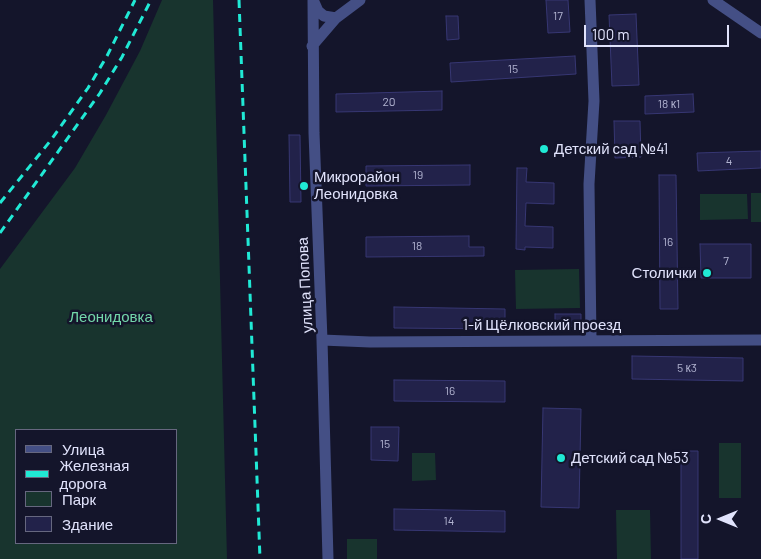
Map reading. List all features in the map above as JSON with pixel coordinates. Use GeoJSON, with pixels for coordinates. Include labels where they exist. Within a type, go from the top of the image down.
{"type":"FeatureCollection","features":[{"type":"Feature","properties":{"kind":"street"},"geometry":{"type":"LineString","coordinates":[[313,0],[318,11],[324,16],[336,18]]}},
{"type":"Feature","properties":{"kind":"street","name":"улица Попова"},"geometry":{"type":"LineString","coordinates":[[313,0],[312,46],[328,559]]}},
{"type":"Feature","properties":{"kind":"street"},"geometry":{"type":"LineString","coordinates":[[312,46],[336,18],[360,0]]}},
{"type":"Feature","properties":{"kind":"street"},"geometry":{"type":"LineString","coordinates":[[590,0],[594,101],[589,184],[591,340]]}},
{"type":"Feature","properties":{"kind":"street"},"geometry":{"type":"LineString","coordinates":[[713,0],[761,33]]}},
{"type":"Feature","properties":{"kind":"street","name":"1-й Щёлковский проезд"},"geometry":{"type":"LineString","coordinates":[[322,340],[370,342],[761,340]]}},
{"type":"Feature","properties":{"kind":"green space","name":"Леонидовка"},"geometry":{"type":"Polygon","coordinates":[[[162,0],[213,0],[227,559],[0,559],[0,269],[75,168],[140,51],[162,0]]]}},
{"type":"Feature","properties":{"kind":"green space"},"geometry":{"type":"Polygon","coordinates":[[[751,193],[761,193],[761,222],[751,222],[751,193]]]}},
{"type":"Feature","properties":{"kind":"green space"},"geometry":{"type":"Polygon","coordinates":[[[700,194],[747,194],[748,219],[700,220],[700,194]]]}},
{"type":"Feature","properties":{"kind":"green space"},"geometry":{"type":"Polygon","coordinates":[[[579,269],[580,308],[516,309],[515,270],[579,269]]]}},
{"type":"Feature","properties":{"kind":"green space"},"geometry":{"type":"Polygon","coordinates":[[[719,443],[741,443],[741,498],[719,498],[719,443]]]}},
{"type":"Feature","properties":{"kind":"green space"},"geometry":{"type":"Polygon","coordinates":[[[412,453],[435,453],[436,480],[412,481],[412,453]]]}},
{"type":"Feature","properties":{"kind":"green space"},"geometry":{"type":"Polygon","coordinates":[[[616,510],[650,510],[651,559],[617,559],[616,510]]]}},
{"type":"Feature","properties":{"kind":"green space"},"geometry":{"type":"Polygon","coordinates":[[[347,539],[377,539],[377,559],[347,559],[347,539]]]}},
{"type":"Feature","properties":{"kind":"building"},"geometry":{"type":"Polygon","coordinates":[[[546,0],[568,0],[570,32],[548,33],[546,0]]]}},
{"type":"Feature","properties":{"kind":"building"},"geometry":{"type":"Polygon","coordinates":[[[636,14],[639,85],[612,86],[609,15],[636,14]]]}},
{"type":"Feature","properties":{"kind":"building"},"geometry":{"type":"Polygon","coordinates":[[[446,16],[458,16],[459,39],[447,40],[446,16]]]}},
{"type":"Feature","properties":{"kind":"building"},"geometry":{"type":"Polygon","coordinates":[[[575,56],[576,74],[451,82],[450,63],[575,56]]]}},
{"type":"Feature","properties":{"kind":"building"},"geometry":{"type":"Polygon","coordinates":[[[442,91],[442,110],[336,112],[336,94],[442,91]]]}},
{"type":"Feature","properties":{"kind":"building"},"geometry":{"type":"Polygon","coordinates":[[[693,94],[694,112],[645,114],[645,96],[693,94]]]}},
{"type":"Feature","properties":{"kind":"building"},"geometry":{"type":"Polygon","coordinates":[[[614,121],[640,121],[641,157],[615,158],[614,121]]]}},
{"type":"Feature","properties":{"kind":"building"},"geometry":{"type":"Polygon","coordinates":[[[289,135],[300,135],[301,202],[290,202],[289,135]]]}},
{"type":"Feature","properties":{"kind":"building"},"geometry":{"type":"Polygon","coordinates":[[[761,151],[761,168],[698,171],[697,153],[761,151]]]}},
{"type":"Feature","properties":{"kind":"building"},"geometry":{"type":"Polygon","coordinates":[[[470,165],[470,185],[366,186],[366,166],[470,165]]]}},
{"type":"Feature","properties":{"kind":"building"},"geometry":{"type":"Polygon","coordinates":[[[517,168],[527,168],[526,182],[554,183],[554,204],[526,203],[525,226],[553,227],[553,248],[525,247],[525,250],[516,249],[517,168]]]}},
{"type":"Feature","properties":{"kind":"building"},"geometry":{"type":"Polygon","coordinates":[[[659,175],[676,175],[678,309],[660,309],[659,175]]]}},
{"type":"Feature","properties":{"kind":"building"},"geometry":{"type":"Polygon","coordinates":[[[469,236],[469,247],[484,247],[484,256],[366,257],[366,237],[469,236]]]}},
{"type":"Feature","properties":{"kind":"building"},"geometry":{"type":"Polygon","coordinates":[[[700,244],[751,244],[751,278],[701,278],[700,244]]]}},
{"type":"Feature","properties":{"kind":"building"},"geometry":{"type":"Polygon","coordinates":[[[394,307],[505,309],[505,329],[394,328],[394,307]]]}},
{"type":"Feature","properties":{"kind":"building"},"geometry":{"type":"Polygon","coordinates":[[[555,314],[581,314],[581,326],[555,327],[555,314]]]}},
{"type":"Feature","properties":{"kind":"building"},"geometry":{"type":"Polygon","coordinates":[[[632,356],[743,358],[743,381],[632,379],[632,356]]]}},
{"type":"Feature","properties":{"kind":"building"},"geometry":{"type":"Polygon","coordinates":[[[394,380],[505,381],[505,402],[394,401],[394,380]]]}},
{"type":"Feature","properties":{"kind":"building","name":"Детский сад №53"},"geometry":{"type":"Polygon","coordinates":[[[543,408],[581,409],[579,508],[541,507],[543,408]]]}},
{"type":"Feature","properties":{"kind":"building"},"geometry":{"type":"Polygon","coordinates":[[[371,427],[399,427],[398,461],[371,460],[371,427]]]}},
{"type":"Feature","properties":{"kind":"building"},"geometry":{"type":"Polygon","coordinates":[[[681,451],[698,451],[698,559],[681,559],[681,451]]]}},
{"type":"Feature","properties":{"kind":"building"},"geometry":{"type":"Polygon","coordinates":[[[394,509],[505,511],[505,532],[394,530],[394,509]]]}},
{"type":"Feature","properties":{"kind":"railway"},"geometry":{"type":"LineString","coordinates":[[0,203],[51,140],[88,88],[107,56],[135,0]]}},
{"type":"Feature","properties":{"kind":"railway"},"geometry":{"type":"LineString","coordinates":[[0,233],[100,93],[122,57],[151,0]]}},
{"type":"Feature","properties":{"kind":"railway"},"geometry":{"type":"LineString","coordinates":[[239,0],[260,559]]}},
{"type":"Feature","properties":{"kind":"place","name":"Детский сад №41"},"geometry":{"type":"Point","coordinates":[544,149]}},
{"type":"Feature","properties":{"kind":"place","name":"Микрорайон Леонидовка"},"geometry":{"type":"Point","coordinates":[304,186]}},
{"type":"Feature","properties":{"kind":"place","name":"Столички"},"geometry":{"type":"Point","coordinates":[707,273]}},
{"type":"Feature","properties":{"kind":"place","name":"Детский сад №53"},"geometry":{"type":"Point","coordinates":[561,458]}}]}
